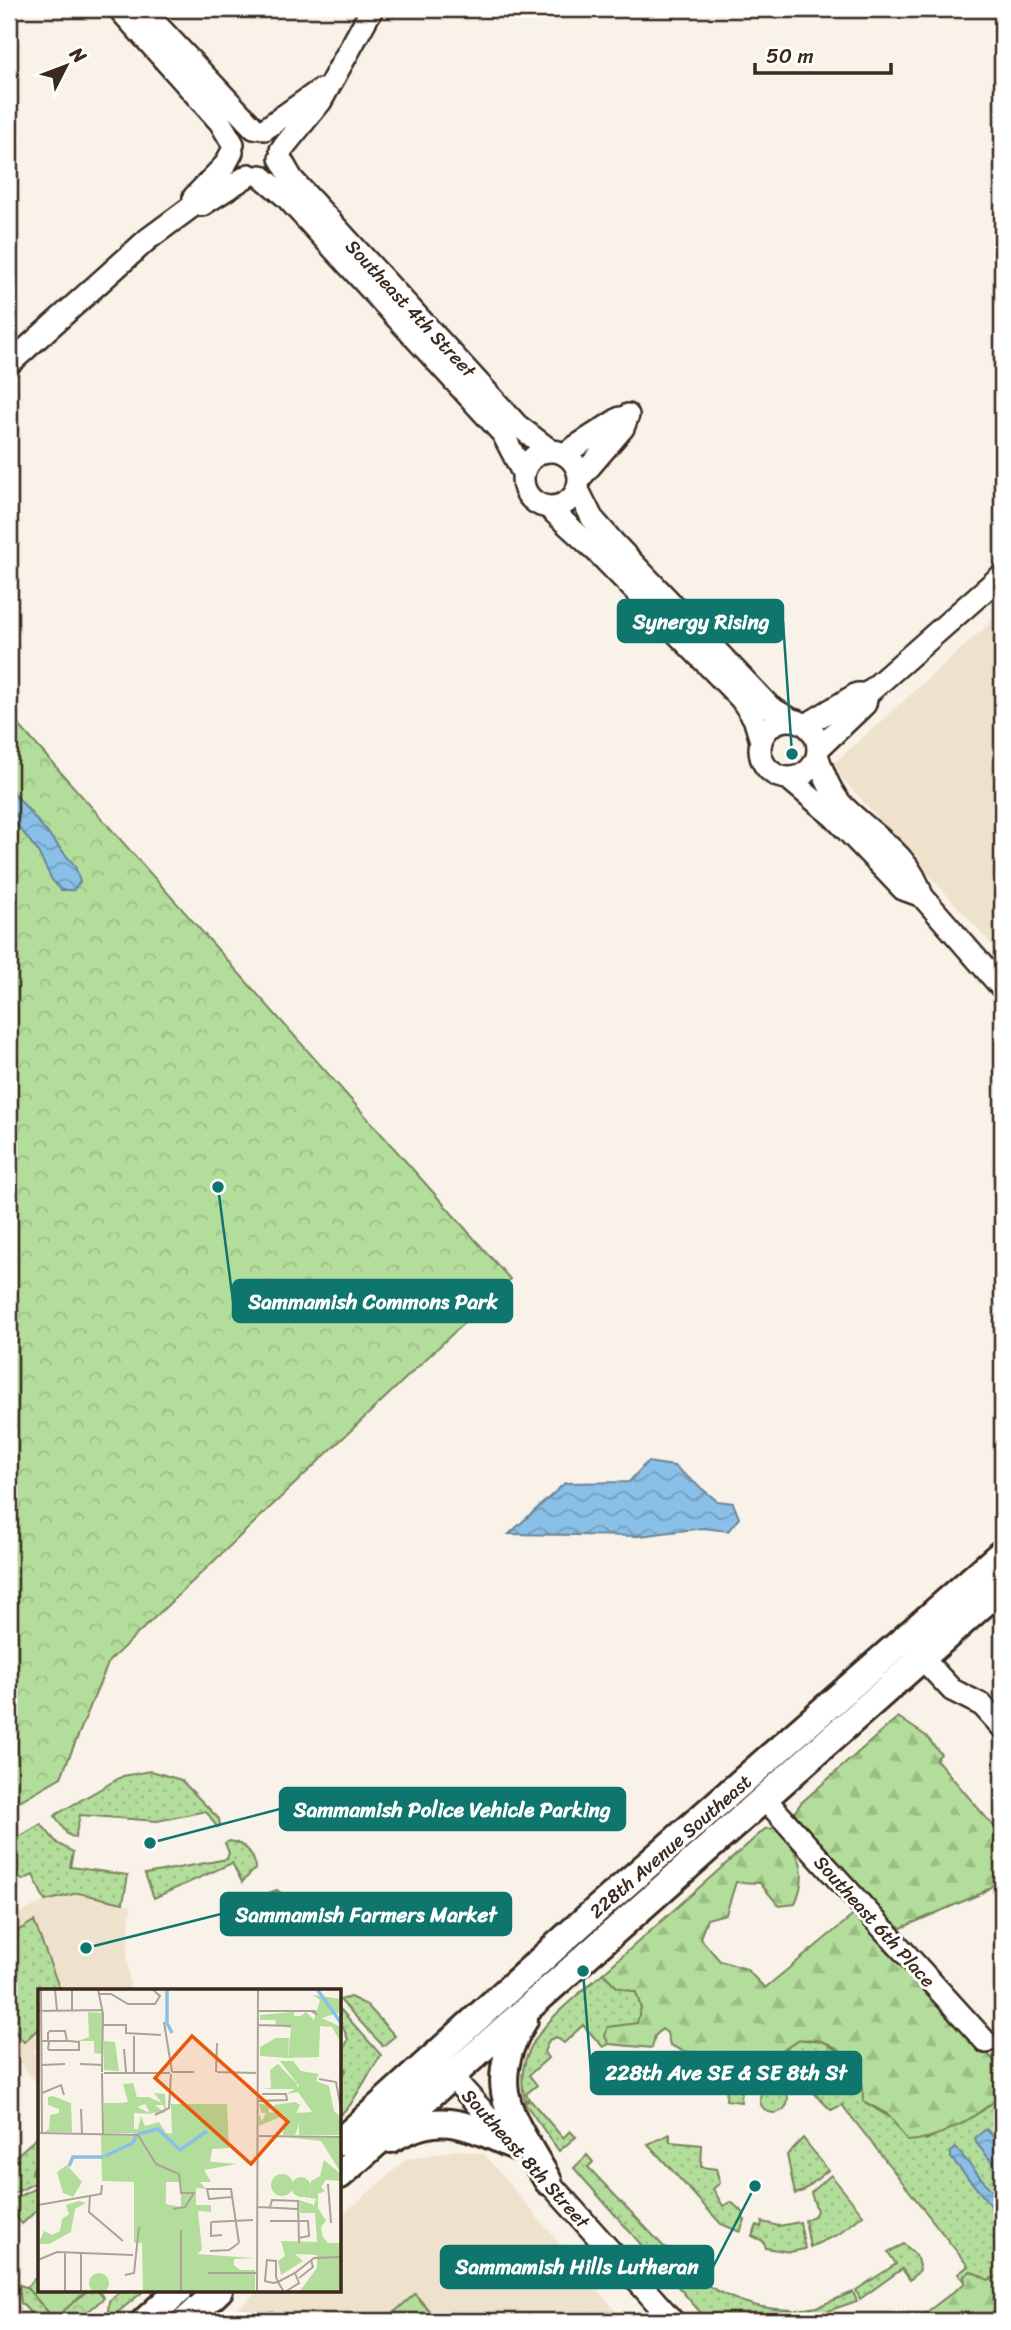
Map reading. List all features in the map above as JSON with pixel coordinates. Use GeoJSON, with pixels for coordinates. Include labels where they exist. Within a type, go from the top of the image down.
{"type":"FeatureCollection","features":[{"type":"Feature","properties":{"kind":"main road","name":"228th Avenue Southeast"},"geometry":{"type":"LineString","coordinates":[[345,2159],[442,2066],[1002,1553]]}},
{"type":"Feature","properties":{"kind":"main road","name":"228th Avenue Southeast"},"geometry":{"type":"LineString","coordinates":[[442,2066],[538,1997],[1002,1587]]}},
{"type":"Feature","properties":{"kind":"main road"},"geometry":{"type":"LineString","coordinates":[[538,1997],[510,2042],[503,2062],[502,2079],[513,2119],[548,2181]]}},
{"type":"Feature","properties":{"kind":"main road"},"geometry":{"type":"LineString","coordinates":[[345,2159],[405,2130],[438,2121],[459,2123],[515,2146]]}},
{"type":"Feature","properties":{"kind":"main road"},"geometry":{"type":"LineString","coordinates":[[145,2321],[177,2292]]}},
{"type":"Feature","properties":{"kind":"main road"},"geometry":{"type":"LineString","coordinates":[[186,2321],[217,2292]]}},
{"type":"Feature","properties":{"kind":"street"},"geometry":{"type":"LineString","coordinates":[[119,9],[220,122],[233,148],[237,166],[255,175]]}},
{"type":"Feature","properties":{"kind":"street"},"geometry":{"type":"LineString","coordinates":[[142,9],[260,128],[275,136],[280,154]]}},
{"type":"Feature","properties":{"kind":"street"},"geometry":{"type":"LineString","coordinates":[[9,364],[148,239],[194,205],[202,205],[255,175],[271,171],[280,154],[321,101],[372,9]]}},
{"type":"Feature","properties":{"kind":"street"},"geometry":{"type":"LineString","coordinates":[[194,205],[194,197],[225,165],[241,133],[260,128],[331,84]]}},
{"type":"Feature","properties":{"kind":"street","name":"Southeast 4th Street"},"geometry":{"type":"LineString","coordinates":[[280,154],[292,180],[517,425],[557,452]]}},
{"type":"Feature","properties":{"kind":"street","name":"Southeast 4th Street"},"geometry":{"type":"LineString","coordinates":[[255,175],[286,197],[503,434],[523,473]]}},
{"type":"Feature","properties":{"kind":"street"},"geometry":{"type":"LineString","coordinates":[[548,508],[566,504],[624,428],[628,415],[616,420],[592,438],[557,452],[532,457],[523,473],[526,493],[531,500],[548,508],[596,551],[741,699],[754,718],[761,741],[762,761],[768,770],[789,779],[834,817],[903,889],[922,896]]}},
{"type":"Feature","properties":{"kind":"street"},"geometry":{"type":"LineString","coordinates":[[557,452],[575,463],[579,484],[592,518],[612,542],[770,707],[813,731],[818,753],[843,806],[886,842],[917,877],[922,896],[1002,988]]}},
{"type":"Feature","properties":{"kind":"street"},"geometry":{"type":"LineString","coordinates":[[761,741],[771,726],[799,723],[858,695],[867,694],[1002,575]]}},
{"type":"Feature","properties":{"kind":"street"},"geometry":{"type":"LineString","coordinates":[[789,779],[806,774],[818,753],[865,704],[867,694]]}},
{"type":"Feature","properties":{"kind":"street"},"geometry":{"type":"LineString","coordinates":[[922,1658],[952,1690],[982,1705],[1002,1727]]}},
{"type":"Feature","properties":{"kind":"street","name":"Southeast 6th Place"},"geometry":{"type":"LineString","coordinates":[[765,1799],[986,2042]]}},
{"type":"Feature","properties":{"kind":"street","name":"Southeast 8th Street"},"geometry":{"type":"LineString","coordinates":[[442,2066],[673,2321]]}},
{"type":"Feature","properties":{"kind":"shaded area"},"geometry":{"type":"Polygon","coordinates":[[[1002,612],[1002,956],[831,766],[1002,612]]]}},
{"type":"Feature","properties":{"kind":"shaded area"},"geometry":{"type":"Polygon","coordinates":[[[78,1893],[109,1898],[131,1906],[127,1956],[130,1989],[60,1989],[33,1922],[19,1930],[9,1941],[9,1922],[45,1901],[78,1893]]]}},
{"type":"Feature","properties":{"kind":"shaded area"},"geometry":{"type":"Polygon","coordinates":[[[9,2025],[24,2042],[38,2029],[38,2047],[34,2051],[38,2056],[38,2085],[9,2051],[9,2025]]]}},
{"type":"Feature","properties":{"kind":"shaded area"},"geometry":{"type":"Polygon","coordinates":[[[457,2150],[484,2154],[624,2321],[225,2321],[257,2292],[341,2292],[341,2216],[407,2159],[457,2150]]]}},
{"type":"Feature","properties":{"kind":"green space"},"geometry":{"type":"Polygon","coordinates":[[[9,714],[510,1279],[109,1661],[61,1777],[9,1807],[9,714]]]}},
{"type":"Feature","properties":{"kind":"green space"},"geometry":{"type":"Polygon","coordinates":[[[898,1717],[926,1736],[941,1754],[936,1759],[1002,1836],[1002,1879],[980,1894],[901,1928],[842,1875],[816,1845],[794,1813],[801,1803],[898,1717]]]}},
{"type":"Feature","properties":{"kind":"green space"},"geometry":{"type":"Polygon","coordinates":[[[151,1771],[181,1780],[219,1819],[220,1826],[217,1827],[206,1811],[157,1821],[80,1815],[75,1838],[67,1834],[55,1816],[123,1776],[151,1771]]]}},
{"type":"Feature","properties":{"kind":"green space"},"geometry":{"type":"Polygon","coordinates":[[[41,1824],[57,1843],[73,1852],[70,1867],[128,1875],[123,1903],[78,1893],[45,1901],[33,1875],[23,1880],[9,1874],[9,1843],[41,1824]]]}},
{"type":"Feature","properties":{"kind":"green space"},"geometry":{"type":"Polygon","coordinates":[[[777,1828],[792,1847],[800,1863],[802,1881],[795,1904],[779,1906],[760,1883],[736,1882],[726,1914],[707,1919],[700,1938],[720,1961],[746,1969],[765,1988],[857,1912],[1002,2069],[1002,2111],[994,2101],[953,2128],[930,2137],[907,2141],[889,2115],[863,2101],[862,2089],[853,2066],[837,2049],[826,2043],[802,2040],[781,2051],[760,2054],[748,2060],[683,2051],[670,2045],[667,2033],[662,2029],[655,2036],[652,2048],[609,2044],[605,2036],[608,2027],[637,2023],[641,2008],[636,1992],[617,1987],[603,1973],[765,1829],[777,1828]]]}},
{"type":"Feature","properties":{"kind":"green space"},"geometry":{"type":"Polygon","coordinates":[[[230,1841],[240,1844],[253,1858],[255,1869],[242,1882],[232,1863],[154,1898],[145,1874],[227,1859],[229,1853],[225,1843],[230,1841]]]}},
{"type":"Feature","properties":{"kind":"green space"},"geometry":{"type":"Polygon","coordinates":[[[277,1890],[296,1904],[296,1925],[286,1934],[265,1895],[277,1890]]]}},
{"type":"Feature","properties":{"kind":"green space"},"geometry":{"type":"Polygon","coordinates":[[[34,1921],[60,1989],[38,1989],[38,2029],[24,2042],[9,2025],[9,1941],[19,1930],[34,1921]]]}},
{"type":"Feature","properties":{"kind":"green space"},"geometry":{"type":"Polygon","coordinates":[[[603,1973],[617,1987],[636,1992],[641,2008],[637,2023],[605,2036],[609,2044],[603,2047],[583,2025],[564,2043],[556,2037],[549,2040],[544,2052],[548,2058],[529,2075],[537,2085],[526,2094],[529,2099],[525,2100],[522,2080],[525,2061],[533,2043],[558,2013],[603,1973]]]}},
{"type":"Feature","properties":{"kind":"green space"},"geometry":{"type":"Polygon","coordinates":[[[350,1997],[367,2005],[395,2036],[383,2046],[341,2000],[350,1997]]]}},
{"type":"Feature","properties":{"kind":"green space"},"geometry":{"type":"Polygon","coordinates":[[[341,2010],[381,2055],[350,2105],[341,2114],[341,2076],[346,2071],[341,2057],[348,2039],[341,2023],[341,2010]]]}},
{"type":"Feature","properties":{"kind":"green space"},"geometry":{"type":"Polygon","coordinates":[[[799,2040],[822,2040],[852,2062],[863,2081],[863,2101],[926,2140],[982,2111],[994,2101],[1002,2111],[1002,2275],[988,2281],[965,2283],[958,2274],[968,2266],[842,2105],[831,2110],[805,2084],[786,2072],[776,2069],[753,2077],[736,2057],[748,2059],[760,2051],[779,2052],[799,2040]]]}},
{"type":"Feature","properties":{"kind":"green space"},"geometry":{"type":"Polygon","coordinates":[[[684,2055],[733,2060],[748,2078],[742,2086],[741,2102],[726,2100],[728,2067],[683,2063],[684,2055]]]}},
{"type":"Feature","properties":{"kind":"green space"},"geometry":{"type":"Polygon","coordinates":[[[774,2085],[784,2089],[788,2099],[784,2109],[774,2113],[764,2109],[760,2099],[764,2089],[774,2085]]]}},
{"type":"Feature","properties":{"kind":"green space"},"geometry":{"type":"Polygon","coordinates":[[[531,2101],[563,2138],[570,2131],[576,2137],[559,2151],[524,2102],[531,2101]]]}},
{"type":"Feature","properties":{"kind":"green space"},"geometry":{"type":"Polygon","coordinates":[[[670,2134],[670,2142],[702,2145],[701,2167],[716,2169],[720,2183],[713,2189],[723,2206],[731,2202],[744,2213],[742,2218],[745,2220],[740,2232],[721,2224],[648,2144],[670,2134]]]}},
{"type":"Feature","properties":{"kind":"green space"},"geometry":{"type":"Polygon","coordinates":[[[38,2137],[38,2162],[32,2172],[38,2182],[9,2196],[9,2162],[38,2137]]]}},
{"type":"Feature","properties":{"kind":"green space"},"geometry":{"type":"Polygon","coordinates":[[[803,2138],[828,2170],[803,2191],[795,2194],[787,2155],[803,2138]]]}},
{"type":"Feature","properties":{"kind":"green space"},"geometry":{"type":"Polygon","coordinates":[[[587,2155],[593,2162],[588,2167],[686,2270],[710,2287],[736,2299],[764,2307],[793,2310],[793,2318],[772,2321],[708,2321],[574,2168],[587,2155]]]}},
{"type":"Feature","properties":{"kind":"green space"},"geometry":{"type":"Polygon","coordinates":[[[831,2175],[863,2215],[839,2234],[810,2247],[805,2220],[814,2216],[817,2211],[811,2193],[831,2175]]]}},
{"type":"Feature","properties":{"kind":"green space"},"geometry":{"type":"Polygon","coordinates":[[[38,2187],[38,2209],[22,2224],[9,2207],[9,2201],[38,2187]]]}},
{"type":"Feature","properties":{"kind":"green space"},"geometry":{"type":"Polygon","coordinates":[[[762,2222],[779,2226],[800,2222],[805,2249],[790,2252],[766,2248],[763,2241],[752,2236],[757,2225],[761,2227],[762,2222]]]}},
{"type":"Feature","properties":{"kind":"green space"},"geometry":{"type":"Polygon","coordinates":[[[904,2244],[916,2255],[920,2270],[910,2280],[902,2269],[860,2299],[856,2290],[896,2264],[888,2252],[904,2244]]]}},
{"type":"Feature","properties":{"kind":"green space"},"geometry":{"type":"Polygon","coordinates":[[[971,2271],[988,2280],[1002,2275],[1002,2321],[915,2321],[965,2283],[964,2276],[971,2271]]]}},
{"type":"Feature","properties":{"kind":"green space"},"geometry":{"type":"Polygon","coordinates":[[[38,2276],[38,2292],[86,2292],[61,2313],[64,2317],[60,2321],[56,2321],[26,2287],[38,2276]]]}},
{"type":"Feature","properties":{"kind":"green space"},"geometry":{"type":"Polygon","coordinates":[[[19,2285],[26,2287],[56,2321],[38,2321],[21,2303],[19,2285]]]}},
{"type":"Feature","properties":{"kind":"green space"},"geometry":{"type":"Polygon","coordinates":[[[86,2292],[99,2292],[104,2298],[77,2321],[67,2321],[60,2313],[86,2292]]]}},
{"type":"Feature","properties":{"kind":"green space"},"geometry":{"type":"Polygon","coordinates":[[[119,2292],[143,2292],[107,2321],[109,2301],[119,2292]]]}},
{"type":"Feature","properties":{"kind":"green space"},"geometry":{"type":"Polygon","coordinates":[[[853,2292],[857,2301],[819,2314],[797,2317],[796,2310],[817,2307],[853,2292]]]}},
{"type":"Feature","properties":{"kind":"green space"},"geometry":{"type":"Polygon","coordinates":[[[415,2294],[430,2312],[455,2313],[480,2321],[384,2321],[415,2294]]]}},
{"type":"Feature","properties":{"kind":"water"},"geometry":{"type":"Polygon","coordinates":[[[9,787],[75,866],[80,882],[73,890],[61,890],[52,880],[37,850],[9,815],[9,787]]]}},
{"type":"Feature","properties":{"kind":"water"},"geometry":{"type":"Polygon","coordinates":[[[647,1462],[674,1466],[717,1501],[733,1503],[739,1518],[728,1531],[703,1528],[639,1536],[509,1534],[565,1483],[629,1482],[647,1462]]]}},
{"type":"Feature","properties":{"kind":"water"},"geometry":{"type":"Polygon","coordinates":[[[986,2129],[1002,2146],[1001,2173],[977,2144],[975,2138],[986,2129]]]}},
{"type":"Feature","properties":{"kind":"water"},"geometry":{"type":"Polygon","coordinates":[[[956,2148],[1002,2203],[1002,2222],[951,2158],[951,2152],[956,2148]]]}},
{"type":"Feature","properties":{"kind":"water"},"geometry":{"type":"Polygon","coordinates":[[[1002,2222],[1002,2247],[993,2237],[1002,2222]]]}},
{"type":"Feature","properties":{"kind":"place","name":"Synergy Rising"},"geometry":{"type":"Point","coordinates":[792,754]}},
{"type":"Feature","properties":{"kind":"place","name":"Sammamish Commons Park"},"geometry":{"type":"Point","coordinates":[218,1187]}},
{"type":"Feature","properties":{"kind":"place","name":"Sammamish Police Vehicle Parking"},"geometry":{"type":"Point","coordinates":[150,1843]}},
{"type":"Feature","properties":{"kind":"place","name":"Sammamish Farmers Market"},"geometry":{"type":"Point","coordinates":[86,1948]}},
{"type":"Feature","properties":{"kind":"place","name":"228th Ave SE & SE 8th St"},"geometry":{"type":"Point","coordinates":[583,1971]}},
{"type":"Feature","properties":{"kind":"place","name":"Sammamish Hills Lutheran"},"geometry":{"type":"Point","coordinates":[755,2186]}}]}
